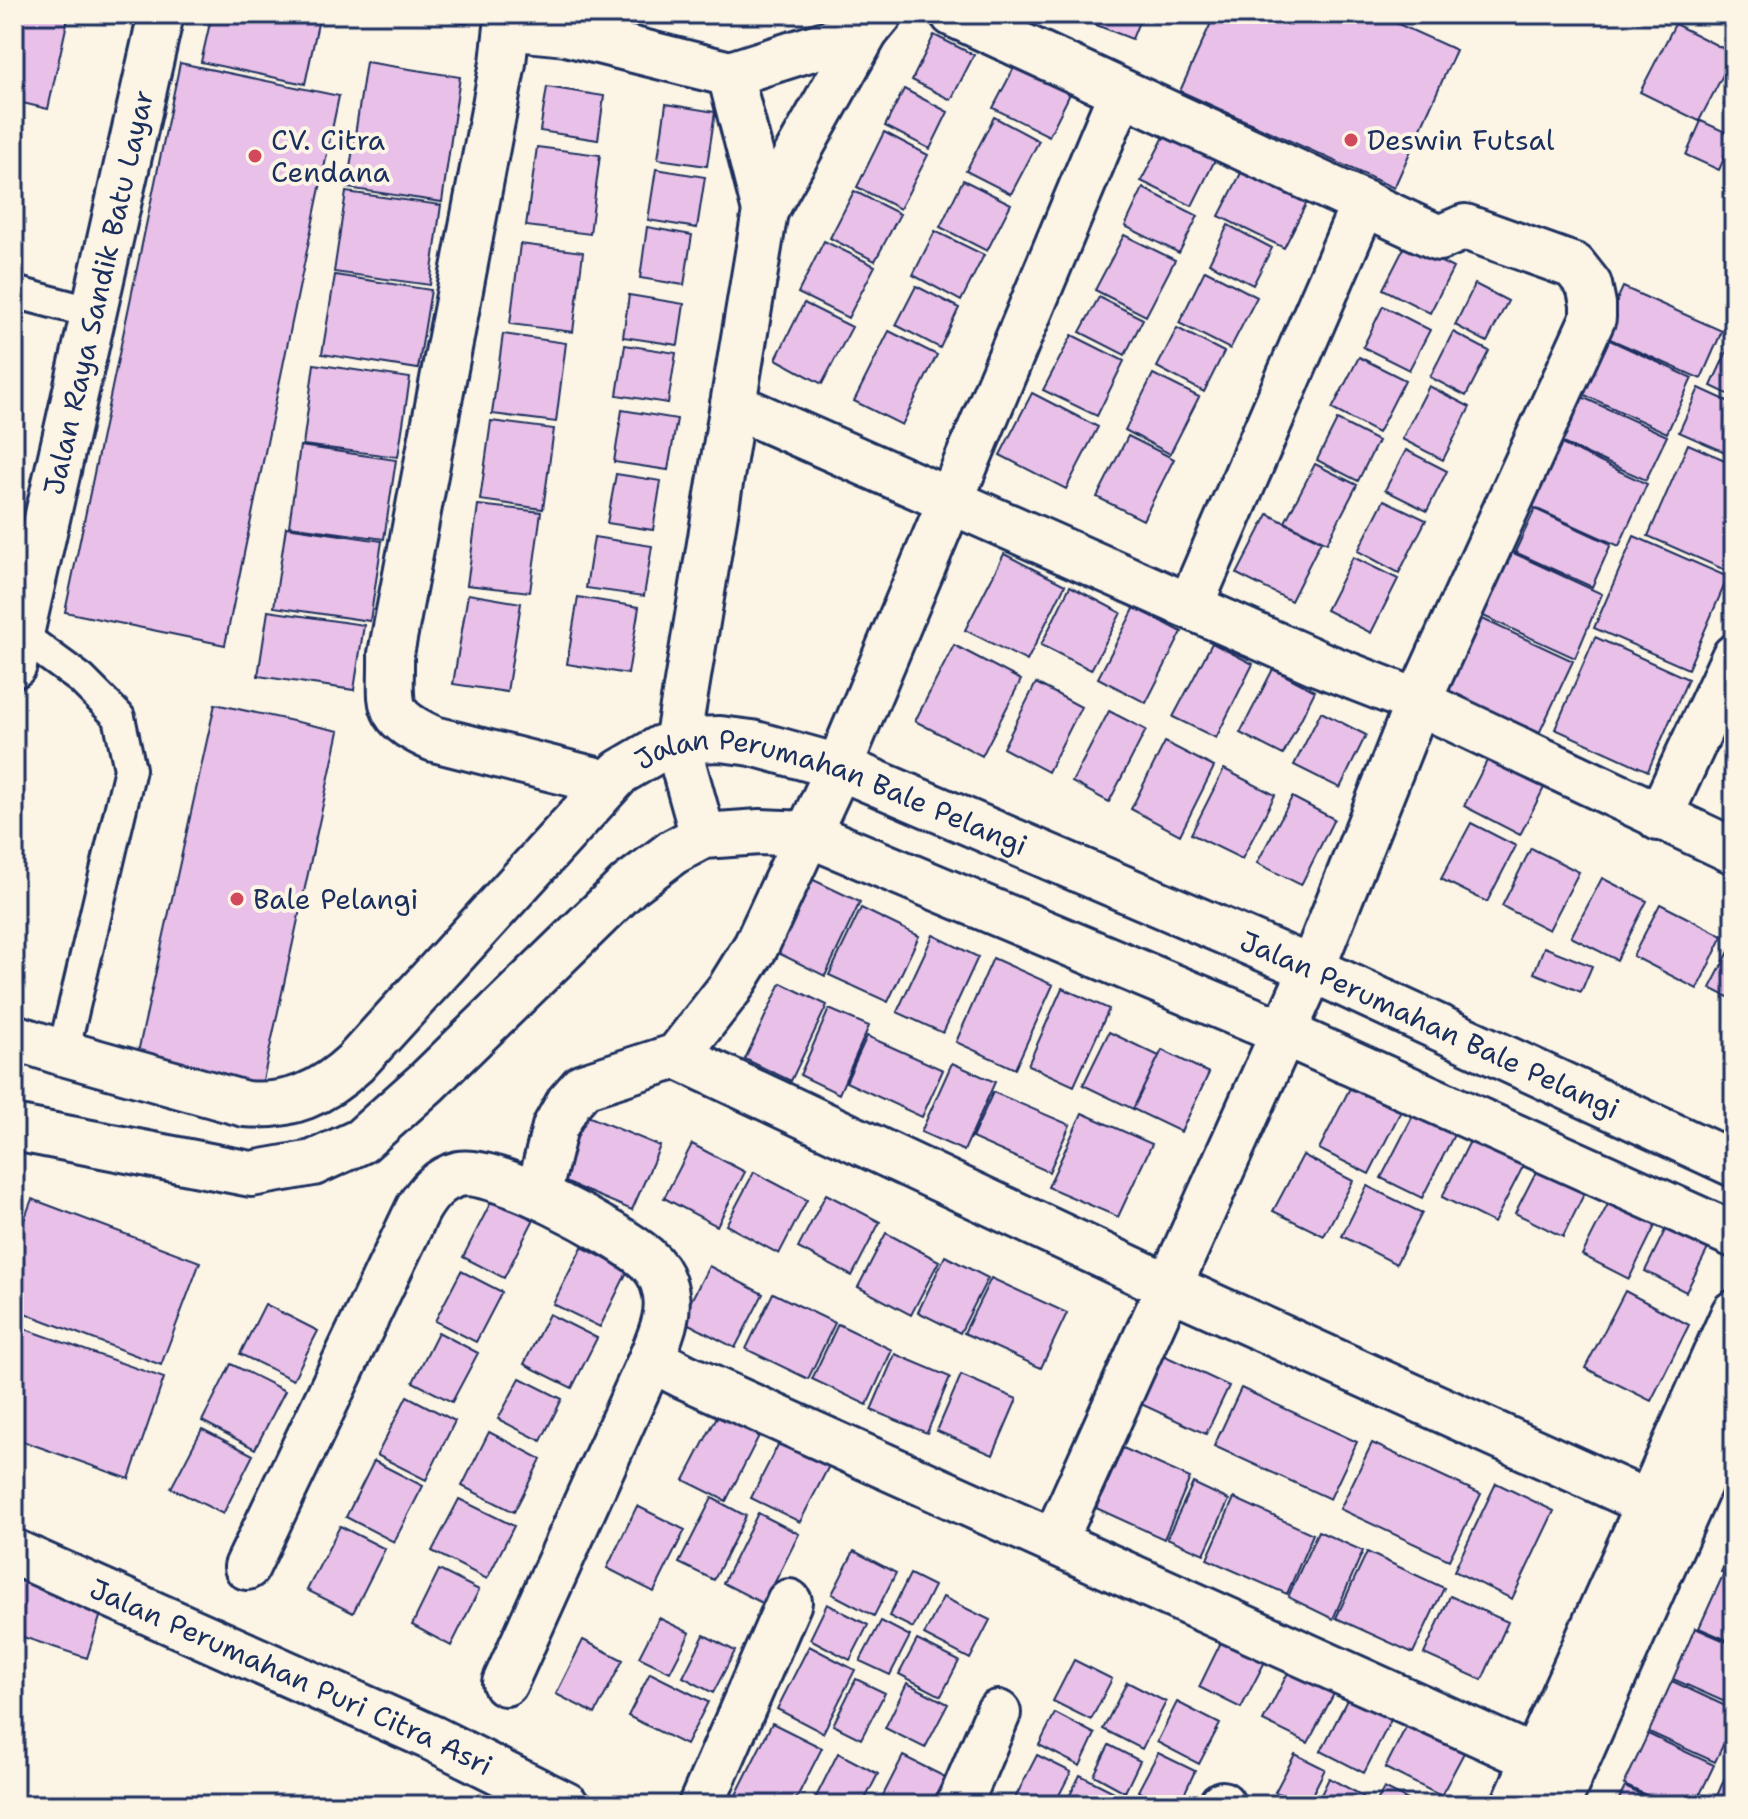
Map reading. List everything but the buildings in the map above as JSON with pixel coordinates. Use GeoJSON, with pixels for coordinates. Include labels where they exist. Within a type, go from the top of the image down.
{"type":"FeatureCollection","features":[{"type":"Feature","properties":{"kind":"street","name":"Jalan Raya Sandik Batu Layar"},"geometry":{"type":"LineString","coordinates":[[17,650],[161,14]]}},
{"type":"Feature","properties":{"kind":"street"},"geometry":{"type":"LineString","coordinates":[[953,14],[1439,238],[1465,227],[1574,266],[1589,285],[1593,304],[1593,318],[1418,702],[1312,969],[1054,1542]]}},
{"type":"Feature","properties":{"kind":"street"},"geometry":{"type":"LineString","coordinates":[[608,783],[434,739],[407,727],[389,701],[391,654],[503,63],[508,21],[730,74],[873,22]]}},
{"type":"Feature","properties":{"kind":"street"},"geometry":{"type":"LineString","coordinates":[[703,836],[677,743],[765,211],[873,22]]}},
{"type":"Feature","properties":{"kind":"street"},"geometry":{"type":"LineString","coordinates":[[730,74],[765,211]]}},
{"type":"Feature","properties":{"kind":"street"},"geometry":{"type":"LineString","coordinates":[[538,1195],[555,1127],[569,1102],[583,1086],[677,1056],[730,988],[756,946],[839,767],[1121,93]]}},
{"type":"Feature","properties":{"kind":"street"},"geometry":{"type":"LineString","coordinates":[[1190,606],[1364,203]]}},
{"type":"Feature","properties":{"kind":"street"},"geometry":{"type":"LineString","coordinates":[[733,405],[1320,664],[1418,702],[1734,851]]}},
{"type":"Feature","properties":{"kind":"street"},"geometry":{"type":"LineString","coordinates":[[1659,818],[1734,657]]}},
{"type":"Feature","properties":{"kind":"street","name":"Jalan Perumahan Bale Pelangi"},"geometry":{"type":"LineString","coordinates":[[14,1037],[245,1104],[265,1106],[305,1098],[324,1089],[355,1063],[608,783],[646,755],[677,743],[720,739],[752,743],[839,767],[1312,969],[1734,1164]]}},
{"type":"Feature","properties":{"kind":"street"},"geometry":{"type":"LineString","coordinates":[[14,1128],[251,1174],[313,1163],[361,1141],[427,1082],[629,885],[673,852],[703,836],[760,832],[808,834],[1284,1033],[1734,1235]]}},
{"type":"Feature","properties":{"kind":"street"},"geometry":{"type":"LineString","coordinates":[[677,1056],[1170,1287],[1648,1503]]}},
{"type":"Feature","properties":{"kind":"street"},"geometry":{"type":"LineString","coordinates":[[324,1089],[361,1141]]}},
{"type":"Feature","properties":{"kind":"street"},"geometry":{"type":"LineString","coordinates":[[247,1567],[429,1191],[443,1180],[460,1174],[479,1173],[538,1195],[636,1251],[657,1269],[668,1306],[663,1331],[651,1359],[505,1683]]}},
{"type":"Feature","properties":{"kind":"street"},"geometry":{"type":"LineString","coordinates":[[1514,1805],[1734,1313]]}},
{"type":"Feature","properties":{"kind":"street"},"geometry":{"type":"LineString","coordinates":[[651,1359],[698,1383],[1535,1759]]}},
{"type":"Feature","properties":{"kind":"street"},"geometry":{"type":"LineString","coordinates":[[1557,1805],[1734,1405]]}},
{"type":"Feature","properties":{"kind":"street","name":"Jalan Perumahan Puri Citra Asri"},"geometry":{"type":"LineString","coordinates":[[14,1552],[432,1738],[566,1805]]}},
{"type":"Feature","properties":{"kind":"street"},"geometry":{"type":"LineString","coordinates":[[701,1805],[789,1602]]}},
{"type":"Feature","properties":{"kind":"street"},"geometry":{"type":"LineString","coordinates":[[959,1805],[998,1713]]}},
{"type":"Feature","properties":{"kind":"lane"},"geometry":{"type":"LineString","coordinates":[[14,292],[94,313]]}},
{"type":"Feature","properties":{"kind":"lane"},"geometry":{"type":"LineString","coordinates":[[17,650],[81,679],[119,717],[130,769],[63,1053]]}},
{"type":"Feature","properties":{"kind":"place","name":"Deswin Futsal"},"geometry":{"type":"Point","coordinates":[1351,140]}},
{"type":"Feature","properties":{"kind":"place","name":"CV. Citra Cendana"},"geometry":{"type":"Point","coordinates":[255,156]}},
{"type":"Feature","properties":{"kind":"place","name":"Bale Pelangi"},"geometry":{"type":"Point","coordinates":[237,899]}}]}
